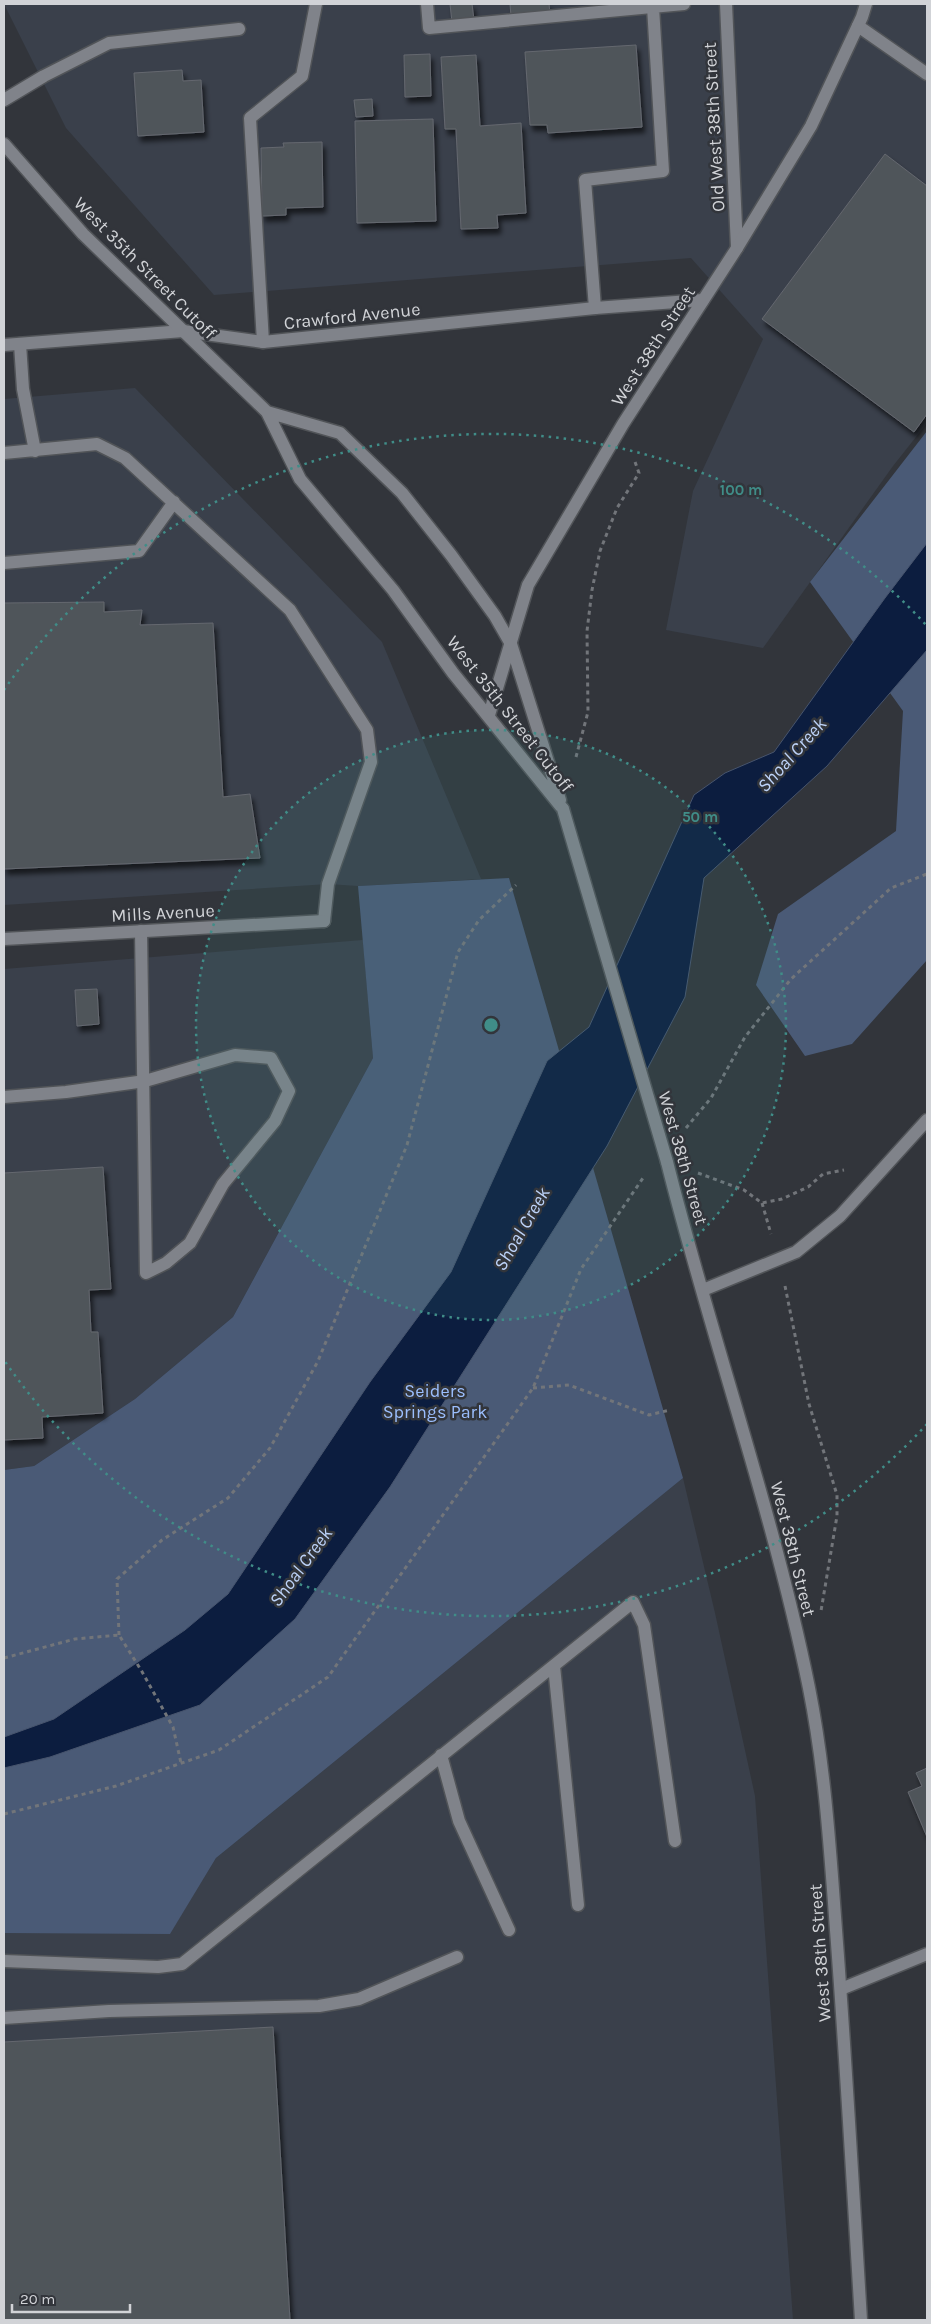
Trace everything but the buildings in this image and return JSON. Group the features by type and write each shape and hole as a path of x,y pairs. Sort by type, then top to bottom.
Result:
{"main road":[{"path":"263,342 250,118 302,76 316,4"},
{"path":"427,4 429,28 684,4"},
{"name":"Old West 38th Street","path":"726,4 737,248"},
{"name":"West 38th Street","path":"488,715 528,585 624,424 737,248 811,126 858,26 866,4"},
{"path":"595,308 585,180 663,171 653,7"},
{"path":"858,26 927,74"},
{"path":"4,100 44,76 109,43 239,29"},
{"name":"West 35th Street Cutoff","path":"4,144 83,234 267,412 300,479 393,590 453,674 562,809"},
{"name":"Crawford Avenue","path":"4,345 183,331 263,342 595,308 703,300"},
{"path":"20,344 23,389 35,451"},
{"name":"West 35th Street Cutoff","path":"267,412 340,433 402,492 451,554 495,616 511,644 562,809"},
{"path":"4,453 97,444 126,458 174,502 139,551 4,563"},
{"name":"Mills Avenue","path":"4,939 324,921 328,884 371,762 367,730 290,610 174,502"},
{"name":"West 38th Street","path":"562,809 667,1162 680,1213 765,1504 809,1688 823,1777 840,1989 861,2320"},
{"path":"4,1097 66,1092 145,1080 235,1055 271,1058 289,1091 275,1121 223,1184 190,1243 166,1263 146,1273 145,1080 141,931"},
{"path":"704,1290 796,1252 840,1216 927,1120"},
{"path":"4,1961 158,1967 182,1964 634,1602 644,1626 675,1841"},
{"path":"554,1666 578,1905"},
{"path":"441,1755 459,1821 509,1930"},
{"path":"840,1989 927,1954"},
{"path":"4,2018 109,2011 319,2006 358,1999 457,1956"}],"path":[{"path":"574,765 588,712 587,631 592,590 600,551 617,508 638,473 624,424"},
{"path":"685,1128 711,1098 745,1037 791,979 892,888 927,874"},
{"path":"182,1763 173,1727 119,1635 117,1579 162,1540 228,1498 270,1448 318,1361 407,1145 458,952 479,920 516,885"},
{"path":"762,1203 782,1200 808,1187 822,1174 891,1160"},
{"path":"667,1162 744,1190 762,1203 769,1228"},
{"path":"4,1814 116,1786 219,1750 328,1677 533,1388 581,1269 634,1188 647,1173"},
{"path":"789,1298 809,1404 837,1495 837,1516 821,1612"},
{"path":"533,1388 569,1385 649,1415 670,1410"},
{"path":"4,1658 75,1639 119,1635"}],"shaded area":[{"path":"4,4 927,4 927,423 893,466 763,648 666,630 693,491 763,339 691,258 214,295 66,128"},
{"path":"135,388 382,642 481,879 358,886 328,884 4,905 4,399"},
{"path":"363,940 373,1058 233,1317 135,1399 34,1466 4,1470 4,969"},
{"path":"683,1478 755,1796 793,2320 4,2320 4,1933 170,1933 216,1858"}],"green space":[{"path":"927,431 927,960 852,1044 805,1056 756,985 778,914 896,831 903,711 810,582"},
{"name":"Seiders Springs Park","path":"509,878 683,1478 216,1858 170,1934 4,1933 4,1470 34,1466 135,1399 233,1317 373,1058 358,886"}],"water":[{"name":"Shoal Creek","path":"927,543 927,650 827,766 704,878 685,997 607,1146 390,1487 295,1619 200,1705 50,1757 4,1768 4,1737 54,1719 185,1630 228,1594 370,1382 451,1272 547,1061 589,1027 694,795 725,773 774,752"}]}
